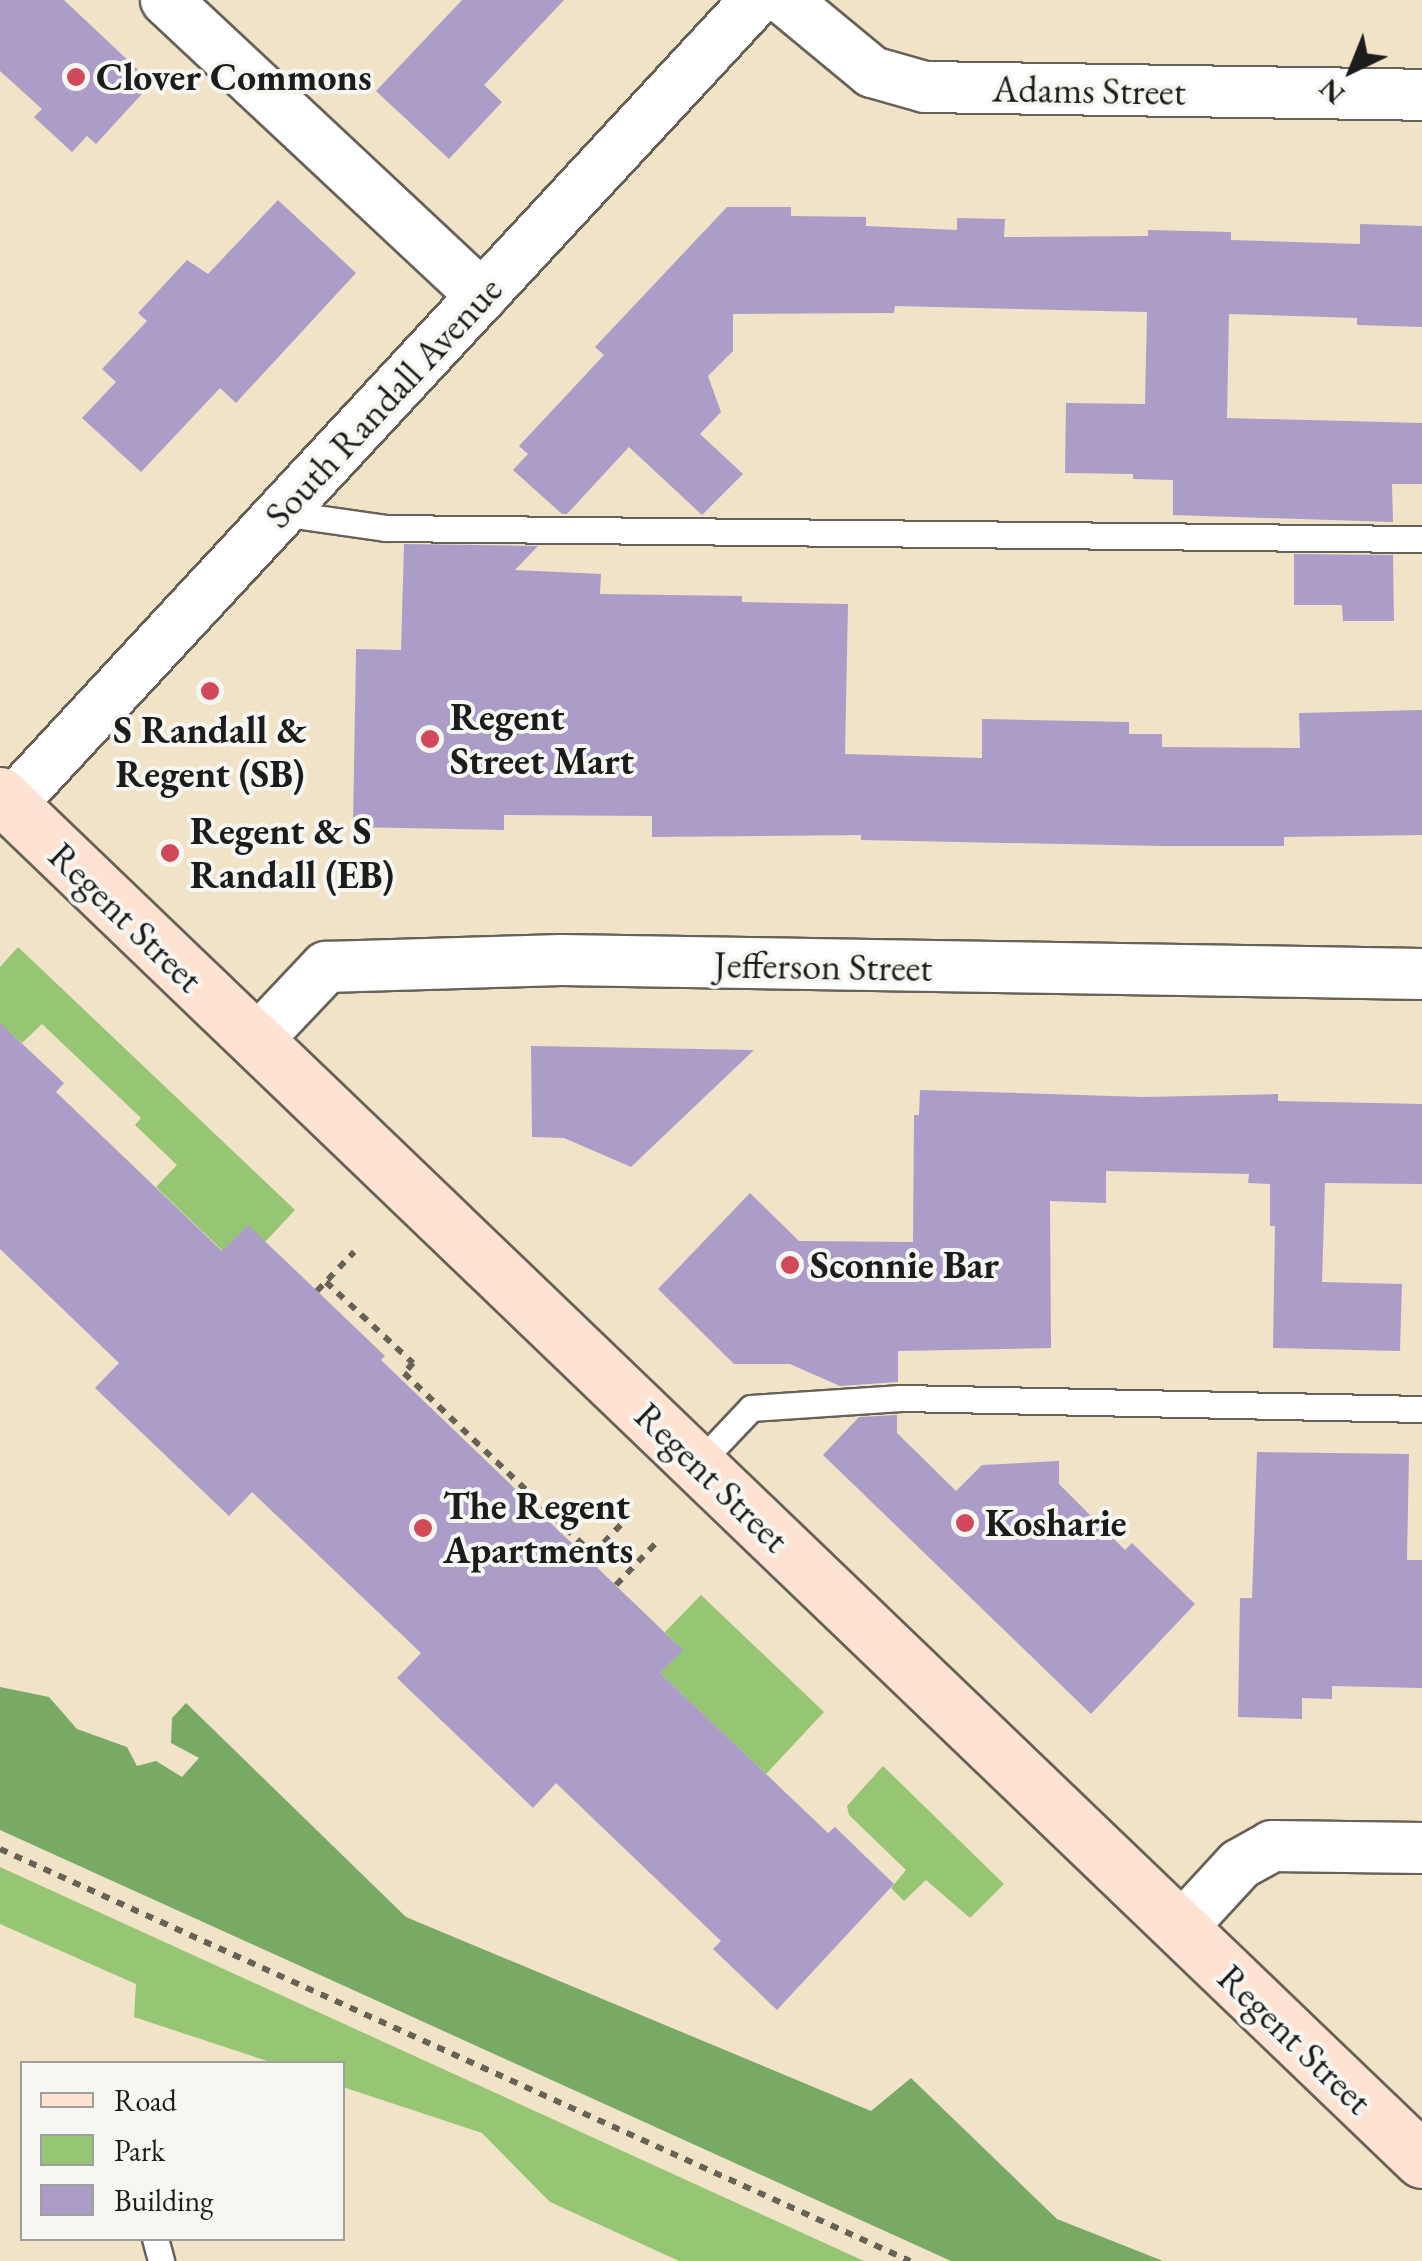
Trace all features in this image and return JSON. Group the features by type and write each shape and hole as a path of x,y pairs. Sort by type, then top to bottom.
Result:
{"main road":[{"name":"Regent Street","path":"3,806 256,1041 1422,2160"}],"street":[{"path":"166,0 482,296"},
{"name":"South Randall Avenue","path":"3,806 756,0"},
{"name":"Adams Street","path":"785,0 837,48 872,72 925,88 1422,95"},
{"name":"Jefferson Street","path":"256,1041 326,967 560,960 1422,974"},
{"path":"1180,1929 1240,1864 1272,1846 1422,1848"}],"lane":[{"path":"280,513 385,528 1422,539"},
{"path":"698,1464 750,1408 901,1398 1422,1408"}],"path":[{"path":"317,1292 354,1252"},
{"path":"326,1282 413,1363 404,1374 531,1500 593,1554 630,1515"},
{"path":"616,1585 657,1542"},
{"path":"0,1848 910,2261"}],"green space":[{"path":"18,947 295,1210 265,1242 223,1251 156,1187 177,1165 135,1125 141,1118 42,1024 22,1043 0,1024 0,967"},
{"path":"701,1595 824,1712 766,1774 660,1673 682,1650 665,1632"},
{"path":"0,1687 49,1697 77,1729 127,1747 137,1766 156,1761 182,1777 199,1758 171,1743 172,1718 186,1703 406,1917 871,2111 911,2078 1057,2219 1163,2261 951,2261 0,1830"},
{"path":"883,1766 1004,1884 970,1918 926,1880 904,1901 891,1888 906,1870 849,1815 847,1806"},
{"path":"0,1867 864,2261 679,2261 550,2202 482,2133 345,2088 345,2061 267,2061 134,2017 136,1984 0,1924"}],"building":[{"name":"Clover Commons","path":"0,0 64,0 152,83 96,144 87,136 72,152 34,117 42,109 0,71"},
{"path":"462,0 564,0 484,85 502,102 449,159 376,91"},
{"path":"278,200 356,273 236,403 220,388 141,472 82,418 116,382 102,369 147,321 138,313 187,260 208,274"},
{"path":"727,207 791,207 791,216 866,217 866,226 957,230 957,218 1005,219 1004,237 1148,236 1148,230 1231,232 1231,240 1360,244 1360,224 1422,226 1422,327 1357,325 1357,318 1229,314 1227,418 1422,423 1422,484 1392,484 1393,522 1173,515 1173,480 1133,479 1133,474 1065,473 1066,403 1145,404 1147,312 895,306 894,313 733,314 733,351 708,376 721,412 700,434 743,474 702,515 629,447 567,514 562,514 513,470 528,454 519,446 604,355 595,347"},
{"path":"404,544 538,546 515,570 601,574 600,594 742,596 742,602 848,604 845,754 982,758 982,719 1129,722 1129,734 1162,734 1162,747 1300,748 1299,713 1422,710 1422,835 1284,837 1284,846 861,840 861,835 652,837 652,816 504,815 504,830 353,827 356,649 401,650"},
{"path":"1294,554 1393,555 1394,621 1343,621 1342,605 1294,605"},
{"name":"The Regent Apartments","path":"0,1023 64,1083 56,1092 222,1251 248,1225 385,1356 381,1360 683,1650 660,1673 828,1833 835,1827 894,1884 777,2010 713,1949 721,1941 556,1783 533,1808 397,1678 421,1653 252,1492 229,1516 95,1388 119,1363 0,1249"},
{"path":"531,1046 754,1050 631,1167 564,1138 532,1137"},
{"path":"920,1090 1144,1097 1278,1094 1278,1101 1422,1104 1422,1184 1325,1183 1322,1282 1402,1284 1400,1351 1273,1348 1275,1226 1270,1226 1270,1184 1248,1183 1249,1174 1106,1171 1106,1203 1050,1201 1051,1348 898,1351 898,1382 840,1386 790,1364 734,1364 658,1289 750,1193 799,1241 913,1242 914,1115 919,1115"},
{"path":"897,1415 897,1433 956,1491 982,1465 1059,1461 1059,1484 1125,1550 1132,1543 1195,1604 1091,1714 823,1455 859,1417"},
{"path":"1257,1452 1409,1454 1407,1560 1422,1560 1422,1688 1332,1686 1332,1699 1302,1698 1302,1719 1238,1717 1240,1598 1252,1598"}],"place":[{"name":"Clover Commons","path":"76,77"},
{"name":"S Randall & Regent (SB)","path":"210,691"},
{"name":"Regent Street Mart","path":"430,739"},
{"name":"Regent & S Randall (EB)","path":"170,853"},
{"name":"Sconnie Bar","path":"790,1265"},
{"name":"Kosharie","path":"965,1523"},
{"name":"The Regent Apartments","path":"423,1528"}]}
